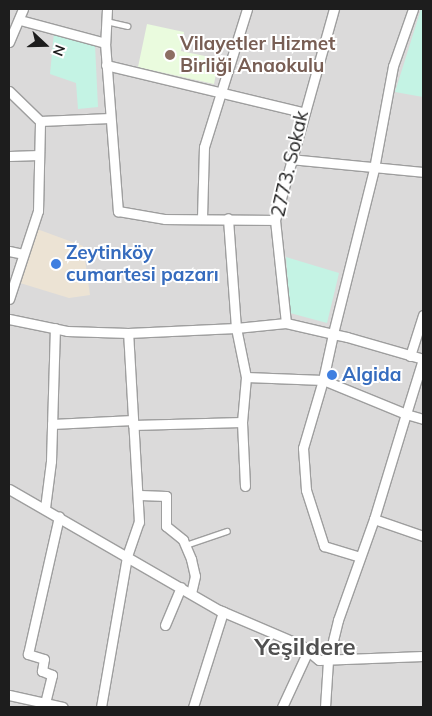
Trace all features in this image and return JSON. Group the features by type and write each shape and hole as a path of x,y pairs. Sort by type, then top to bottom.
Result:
{"street":[{"path":"9,42 20,20 23,9"},
{"path":"107,9 106,65 118,211 144,217 275,220"},
{"path":"202,218 204,147 220,90 247,9"},
{"name":"2773. Sokak","path":"286,323 275,220 302,112 334,9"},
{"path":"359,557 324,546 306,490 303,448 323,380 374,169 393,66 413,9"},
{"path":"20,20 105,43"},
{"path":"106,65 220,90 302,112"},
{"path":"9,91 40,121 110,118"},
{"path":"9,299 38,211 40,121"},
{"path":"9,156 39,155"},
{"path":"289,160 423,172"},
{"path":"228,218 236,328 246,376 242,422 245,486"},
{"path":"9,251 23,254"},
{"path":"410,356 423,315"},
{"path":"9,319 55,328 128,334 236,328 286,323 423,359 374,519 359,557 328,661 325,707"},
{"path":"45,508 52,424 55,328"},
{"path":"101,707 127,556 139,522 140,495 133,423 128,334"},
{"path":"246,376 323,380 406,414 423,419"},
{"path":"52,424 242,422"},
{"path":"9,489 224,612 301,645 307,653 328,661 423,656"},
{"path":"140,495 166,496 166,526 185,545 195,576 191,593"},
{"path":"48,705 52,675 42,671 44,659 28,654 59,516"},
{"path":"374,519 423,536"},
{"path":"165,625 181,587"},
{"path":"193,707 224,612"},
{"path":"282,707 307,653"},
{"path":"9,694 48,705 63,707"}],"lane":[{"path":"106,21 127,26"},
{"path":"185,545 227,531"}],"shaded area":[{"path":"9,9 423,9 423,707 9,707"},
{"path":"421,9 423,9 423,97 395,92"},
{"name":"Vilayetler Hizmet Birliği Anaokulu","path":"147,24 184,32 181,51 219,59 214,84 138,67"},
{"path":"54,32 95,45 98,107 78,109 76,83 50,74"},
{"name":"Zeytinköy cumartesi pazarı","path":"37,229 83,246 90,295 69,298 20,283"},
{"path":"286,257 339,273 327,323 290,313"}],"place":[{"name":"Vilayetler Hizmet Birliği Anaokulu","path":"170,55"},
{"name":"Zeytinköy cumartesi pazarı","path":"56,264"},
{"name":"Algida","path":"332,375"}],"district":[{"name":"Yeşildere","path":"305,647"}]}
